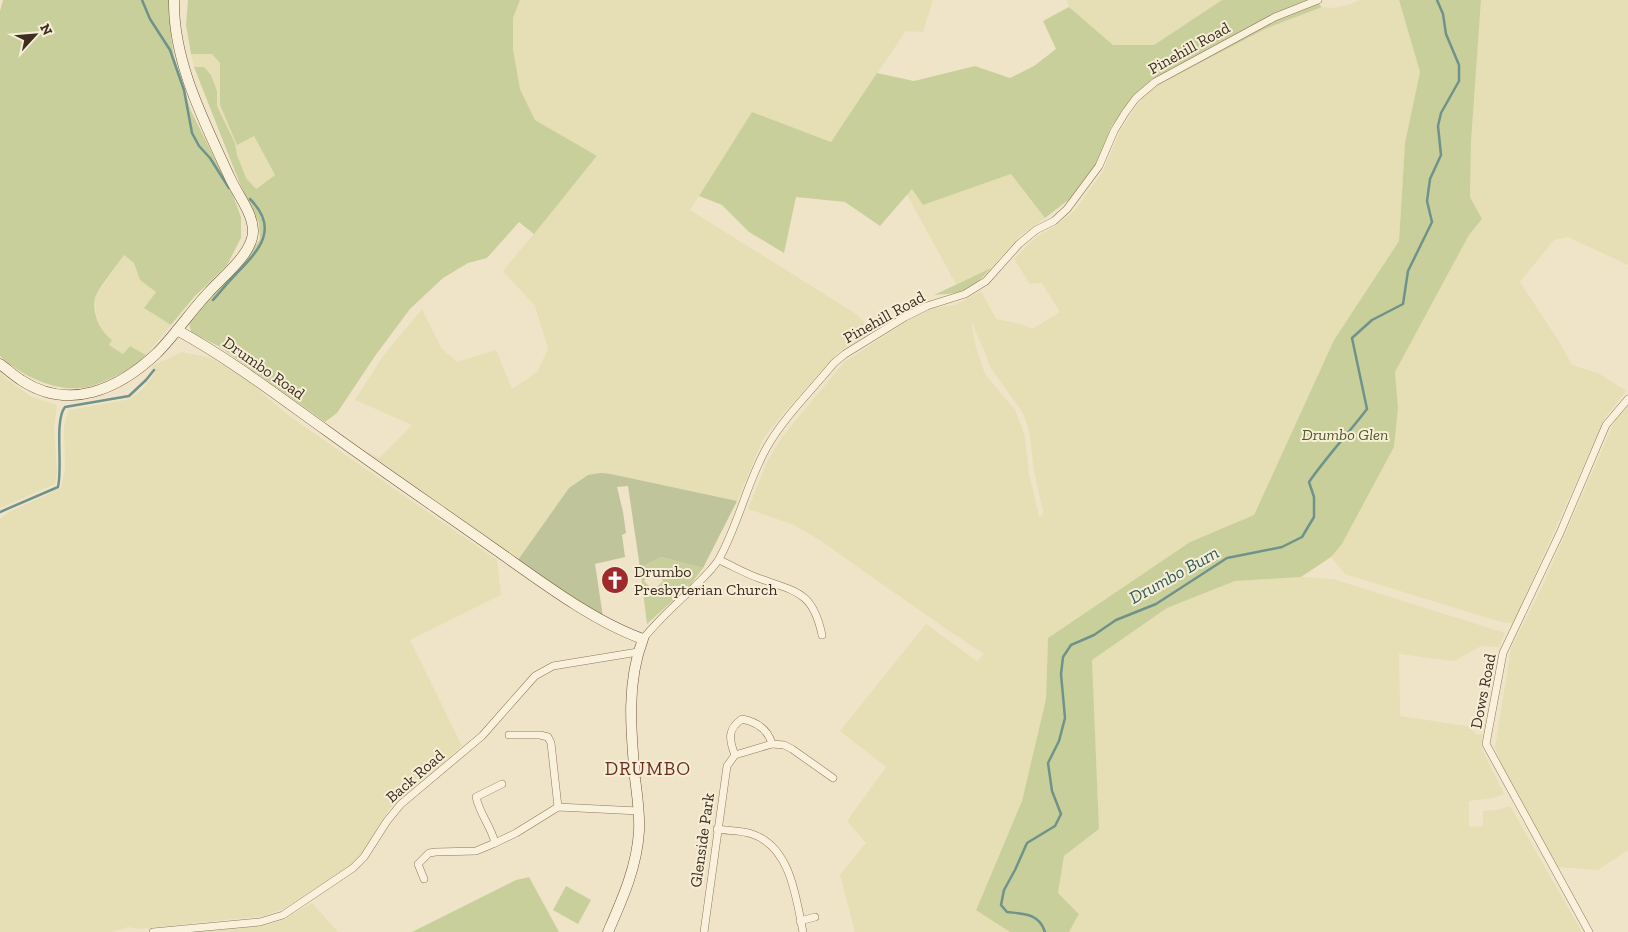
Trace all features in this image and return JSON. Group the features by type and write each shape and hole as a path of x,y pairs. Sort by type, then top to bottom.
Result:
{"street":[{"path":"0,364 21,381 40,390 58,395 77,395 95,392 115,385 134,373 158,352 208,293 240,259 251,243 252,221 231,179 194,94 176,39 174,0"},
{"name":"Pinehill Road","path":"643,639 663,616 705,576 718,560 766,448 834,363 845,354 905,317 927,306 965,294 986,281 1019,244 1036,230 1054,221 1068,209 1099,166 1114,131 1125,113 1136,98 1155,82 1275,17 1318,0"},
{"name":"Drumbo Road","path":"177,330 256,378 321,427 546,585 589,612 643,639"},
{"name":"Dows Road","path":"1589,932 1486,744 1503,653 1560,533 1606,425 1628,399"},
{"path":"718,560 797,592 806,598 813,609 822,635"},
{"path":"608,932 623,898 636,854 639,831 639,811 631,728 632,697 638,652 643,639"},
{"name":"Back Road","path":"153,932 260,922 283,915 353,868 364,857 387,821 401,804 482,736 536,676 553,666 638,652"},
{"path":"772,744 764,728 752,721 742,719 735,724 731,731 730,742 735,755 772,744 784,745 833,778"},
{"path":"509,735 540,735 548,737 551,743 558,807"},
{"name":"Glenside Park","path":"704,932 727,766 735,755"},
{"path":"495,843 479,810 476,798 502,784"},
{"path":"424,879 418,864 428,854 476,851 516,833 558,807 639,811"},
{"path":"717,829 750,833 777,851 794,888 803,932"},
{"path":"800,921 815,917"}],"shaded area":[{"path":"520,0 933,0 923,32 906,31 831,142 752,112 690,210 856,314 874,332 838,353 785,411 763,439 737,501 611,474 588,475 569,488 518,560 364,450 379,458 412,425 355,400 383,356 422,309 442,349 457,362 496,350 512,389 537,372 548,349 535,306 503,271 597,157 535,120 520,89 513,49 513,18"},
{"path":"1067,0 1222,0 1154,45 1113,45 1069,7"},
{"path":"1360,0 1399,0 1420,72 1405,143 1399,241 1334,340 1254,515 1190,542 1048,638 1046,699 1022,801 976,909 1010,932 855,932 840,875 866,843 847,821 886,767 840,731 926,624 977,661 984,654 821,541 794,525 748,509 767,462 782,437 844,362 909,320 932,308 955,305 981,291 996,319 1020,324 1032,329 1060,312 1042,283 1030,284 1014,259 1036,237 1054,227 1075,210 1103,171 1119,133 1140,100 1158,85 1265,29 1322,7 1332,8 1348,5","holes":["971,320 992,370 1023,413 1029,430 1034,471 1043,515 1039,516 1029,474 1025,436 1021,425 1015,410 985,374 975,344"]},
{"path":"1481,0 1628,0 1628,265 1568,237 1554,240 1520,282 1560,343 1572,365 1598,373 1626,391 1605,418 1513,623 1501,622 1345,574 1331,557 1344,541 1394,447 1398,408 1395,372 1469,235 1482,219 1470,197 1471,142"},
{"path":"191,54 212,54 220,63 220,105 237,144 254,136 275,175 255,189 246,178 237,155 235,143 217,106 217,91 204,67 194,67"},
{"path":"1011,174 1045,218 1020,236 991,268 956,284 907,195 912,188 923,205"},
{"path":"124,255 134,263 140,280 156,292 144,308 171,325 146,355 130,346 123,354 109,345 96,316 95,297"},
{"path":"182,352 211,358 234,371 288,415 497,560 501,595 410,640 462,746 389,809 361,855 352,864 285,908 264,916 137,929 128,927 111,932 0,932 0,519 9,512 61,488 65,470 64,425 69,410 130,399 143,388 154,374 152,366"},
{"path":"0,372 30,396 57,405 54,427 57,472 55,484 0,508"},
{"path":"1628,407 1628,850 1598,870 1558,867 1505,775 1495,748 1511,648 1543,585 1615,420"},
{"path":"1301,577 1333,579 1505,633 1499,647 1481,646 1454,661 1399,654 1400,716 1467,726 1478,735 1483,734 1481,747 1504,794 1493,798 1469,801 1469,827 1483,826 1483,811 1497,810 1510,806 1582,932 1069,932 1079,914 1058,893 1064,856 1099,829 1092,660 1167,608 1235,581"},
{"path":"312,903 338,932 199,932 267,925 283,920"}],"green space":[{"path":"3,0 170,0 171,37 174,56 191,111 232,193 241,217 241,238 227,265 194,297 171,325 144,308 156,292 140,280 134,263 124,255 103,283 95,298 96,316 104,332 112,340 109,345 123,354 130,346 146,355 135,365 123,372 94,385 70,388 48,384 27,375 0,356 0,11"},
{"path":"188,0 520,0 513,18 513,49 520,89 535,120 597,156 534,234 519,222 487,258 468,263 443,278 410,309 375,356 337,413 325,422 220,347 191,332 189,322 216,289 249,255 260,239 259,223 240,184 194,67 204,67 211,75 217,91 217,106 235,143 237,155 246,178 256,189 275,175 254,136 237,145 220,105 220,63 212,54 191,54 186,25"},
{"path":"1222,0 1314,0 1322,7 1265,29 1158,85 1140,100 1133,97 1111,127 1097,164 1071,198 1045,218 1011,174 923,205 912,189 880,226 845,202 796,197 784,253 749,232 722,205 699,196 752,112 831,142 877,73 914,81 975,66 1010,78 1034,66 1056,49 1043,21 1069,7 1113,45 1154,45"},
{"name":"Drumbo Glen","path":"1399,0 1481,0 1471,142 1470,197 1482,219 1469,235 1395,372 1398,408 1394,447 1342,544 1331,557 1301,577 1235,581 1167,608 1092,660 1099,829 1064,856 1058,893 1079,914 1069,932 1010,932 976,910 1022,801 1046,699 1048,638 1190,542 1254,515 1334,340 1399,241 1405,143 1420,72"},
{"path":"991,268 978,282 960,292 934,295"},
{"path":"601,473 737,501 703,568 661,557 640,568 628,486 617,487 626,533 622,535 625,557 595,564 603,617 563,595 518,560 569,488 588,475"},
{"path":"661,557 703,568 692,583 647,624 640,568","holes":["654,571 663,581 649,595 644,590 649,586 644,581"]},
{"path":"529,877 559,932 412,932 516,880"},
{"path":"566,886 591,900 578,924 553,910"}],"waterway":[{"path":"142,0 150,19 170,50 184,90 192,133 229,188"},
{"name":"Drumbo Burn","path":"1045,932 1039,921 1035,918 1025,914 1007,912 1001,905 1004,890 1027,843 1055,826 1061,814 1052,791 1048,763 1059,741 1065,718 1061,674 1063,657 1071,645 1094,635 1116,620 1156,604 1227,558 1282,547 1302,537 1314,517 1314,497 1309,482 1367,409 1352,338 1372,320 1403,304 1408,271 1432,222 1427,201 1430,179 1441,155 1438,126 1441,113 1459,81 1459,65 1446,34 1443,14 1437,0"},
{"path":"213,300 252,256 263,239 265,230 264,220 250,199"},
{"path":"0,512 58,487 60,467 59,433 65,407 129,396 154,370"}],"place":[{"name":"Drumbo Presbyterian Church","path":"615,580"}],"district":[{"name":"DRUMBO","path":"648,768"}]}
